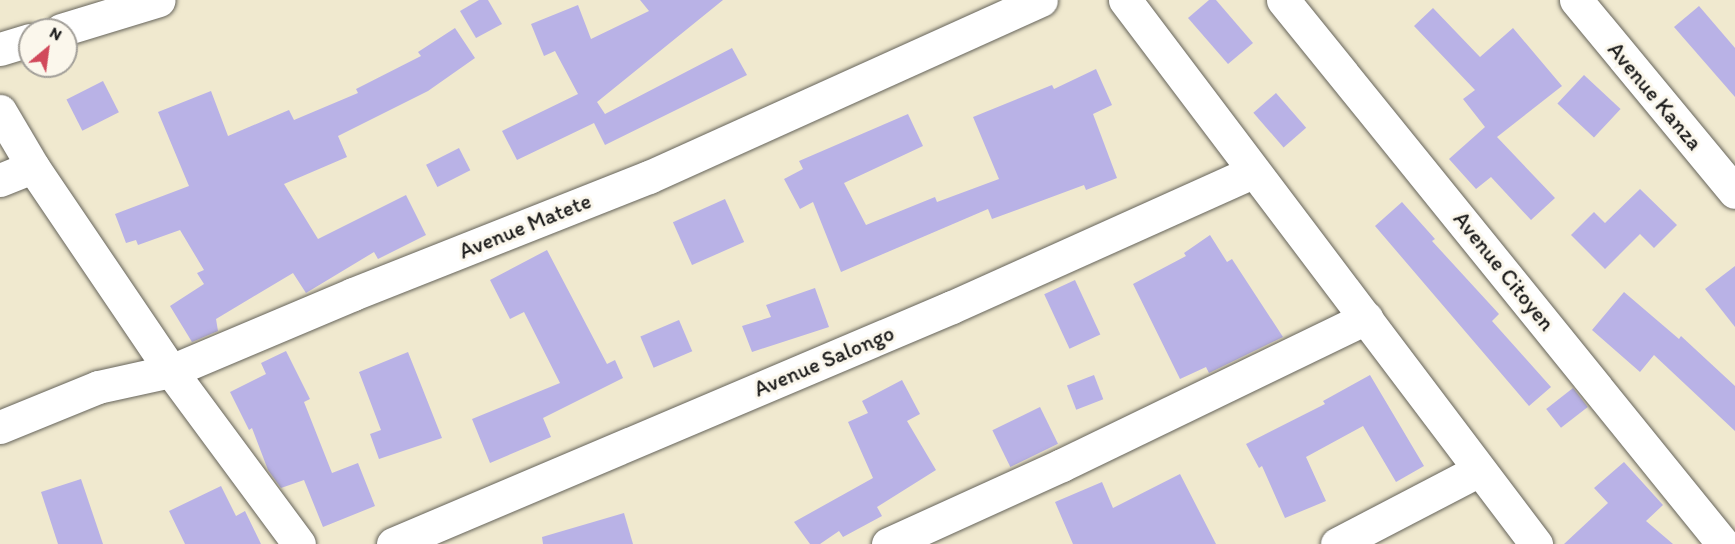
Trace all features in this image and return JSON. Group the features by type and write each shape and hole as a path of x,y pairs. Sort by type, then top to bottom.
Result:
{"street":[{"path":"78,25 159,0"},
{"name":"Avenue Matete","path":"0,427 98,387 171,371 353,294 649,177 1041,0"},
{"path":"1125,0 1252,172 1366,318 1536,544"},
{"name":"Avenue Citoyen","path":"1283,0 1723,544"},
{"name":"Avenue Kanza","path":"1576,0 1735,192"},
{"path":"0,49 18,44"},
{"path":"0,111 33,167 171,371 299,544"},
{"path":"0,180 33,167"},
{"name":"Avenue Salongo","path":"393,544 952,307 1252,172"},
{"path":"888,544 1062,465 1366,318"},
{"path":"1337,544 1479,470"}],"building":[{"path":"479,0 488,0 502,24 476,38 460,11"},
{"path":"640,0 723,0 597,102 605,114 732,48 747,75 605,145 594,123 517,160 502,131 578,94 555,51 544,56 531,24 578,5 591,39 649,11"},
{"path":"1209,0 1216,0 1253,43 1228,64 1188,18"},
{"path":"1699,6 1735,48 1735,97 1674,27"},
{"path":"1433,8 1480,57 1513,28 1562,86 1497,137 1555,198 1531,220 1491,177 1476,189 1449,159 1485,127 1463,99 1475,90 1414,26"},
{"path":"455,28 475,58 428,91 338,136 347,157 284,184 318,239 406,195 426,235 378,259 374,252 306,293 293,273 216,319 218,331 192,342 170,306 204,284 197,273 204,270 180,230 138,245 136,240 126,243 115,214 189,186 158,112 211,91 228,136 289,110 294,120 358,93 356,89 421,56 418,52"},
{"path":"1096,69 1112,105 1093,114 1117,178 1086,190 1084,185 992,219 988,209 841,272 813,202 800,209 784,179 803,169 799,161 908,114 923,146 844,183 866,225 935,197 937,202 999,179 973,117 1052,85 1054,89"},
{"path":"1584,75 1621,109 1594,138 1557,104"},
{"path":"103,81 119,112 82,131 66,100"},
{"path":"1276,93 1306,128 1284,147 1253,113"},
{"path":"459,148 470,170 437,187 426,165"},
{"path":"1640,189 1677,225 1654,248 1640,234 1605,269 1571,235 1594,212 1605,223"},
{"path":"725,199 744,242 692,265 673,222"},
{"path":"1402,202 1435,239 1432,241 1499,314 1492,321 1551,387 1529,406 1375,226"},
{"path":"1210,235 1227,262 1232,259 1283,337 1209,373 1206,367 1180,379 1133,284 1186,256 1184,253"},
{"path":"547,250 607,364 615,360 623,378 543,418 551,437 490,463 472,419 560,383 524,312 510,319 490,280"},
{"path":"1735,266 1735,327 1705,289"},
{"path":"1075,280 1100,334 1070,349 1044,294"},
{"path":"815,288 829,327 752,352 742,326 771,317 766,305"},
{"path":"1624,292 1679,339 1681,336 1735,386 1735,431 1654,355 1640,372 1592,330"},
{"path":"679,320 692,351 654,368 640,336"},
{"path":"286,351 310,399 304,402 332,473 358,463 375,506 323,527 304,480 281,488 268,470 252,428 249,430 230,392 266,374 261,363"},
{"path":"408,352 442,438 379,459 370,434 381,430 359,372"},
{"path":"1094,375 1103,399 1076,410 1067,385"},
{"path":"1370,375 1424,466 1396,482 1363,426 1306,457 1326,501 1285,518 1262,466 1259,468 1246,444 1325,404 1323,401"},
{"path":"902,380 920,414 907,421 936,470 877,507 882,516 843,537 839,531 820,544 810,544 794,522 873,478 848,422 868,413 862,401"},
{"path":"1573,388 1588,407 1561,428 1546,409"},
{"path":"1040,407 1058,444 1010,467 992,430"},
{"path":"1624,462 1663,505 1646,521 1673,544 1564,544 1608,503 1594,488"},
{"path":"1180,474 1216,544 1073,544 1055,502 1102,482 1113,508"},
{"path":"81,479 103,544 58,544 41,492"},
{"path":"221,486 236,516 245,511 261,544 185,544 169,511"},
{"path":"624,513 633,544 543,544 542,537"}]}
